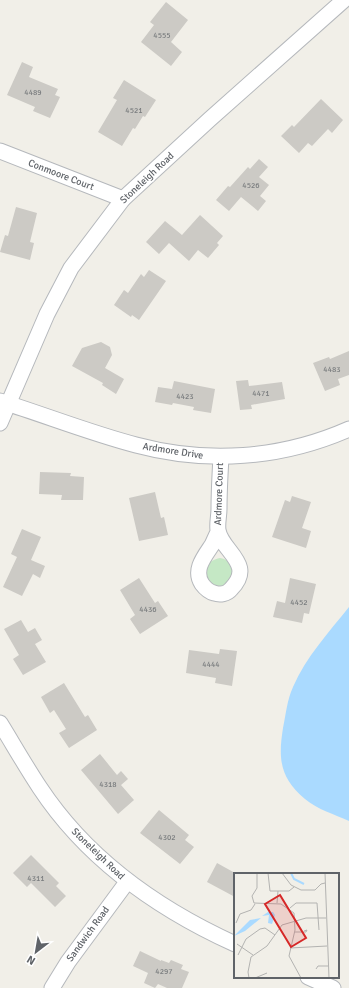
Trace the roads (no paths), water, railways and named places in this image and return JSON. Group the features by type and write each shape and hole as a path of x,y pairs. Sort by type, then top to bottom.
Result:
{"street":[{"name":"Stoneleigh Road","path":"0,423 4,402 71,268 123,199 210,119 344,0"},
{"name":"Conmoore Court","path":"0,151 123,199"},
{"name":"Ardmore Drive","path":"4,402 135,445 182,454 221,457 265,454 290,449 349,429"},
{"name":"Ardmore Court","path":"218,532 221,457"},
{"name":"Stoneleigh Road","path":"0,723 40,789 77,836 100,859 127,882 192,922 234,943"},
{"name":"Sandwich Road","path":"52,988 68,962 127,882"},
{"path":"310,978 334,988"}],"water":[{"path":"349,607 349,821 315,806 305,799 290,783 281,759 281,739 289,697 298,676 311,655"}]}
